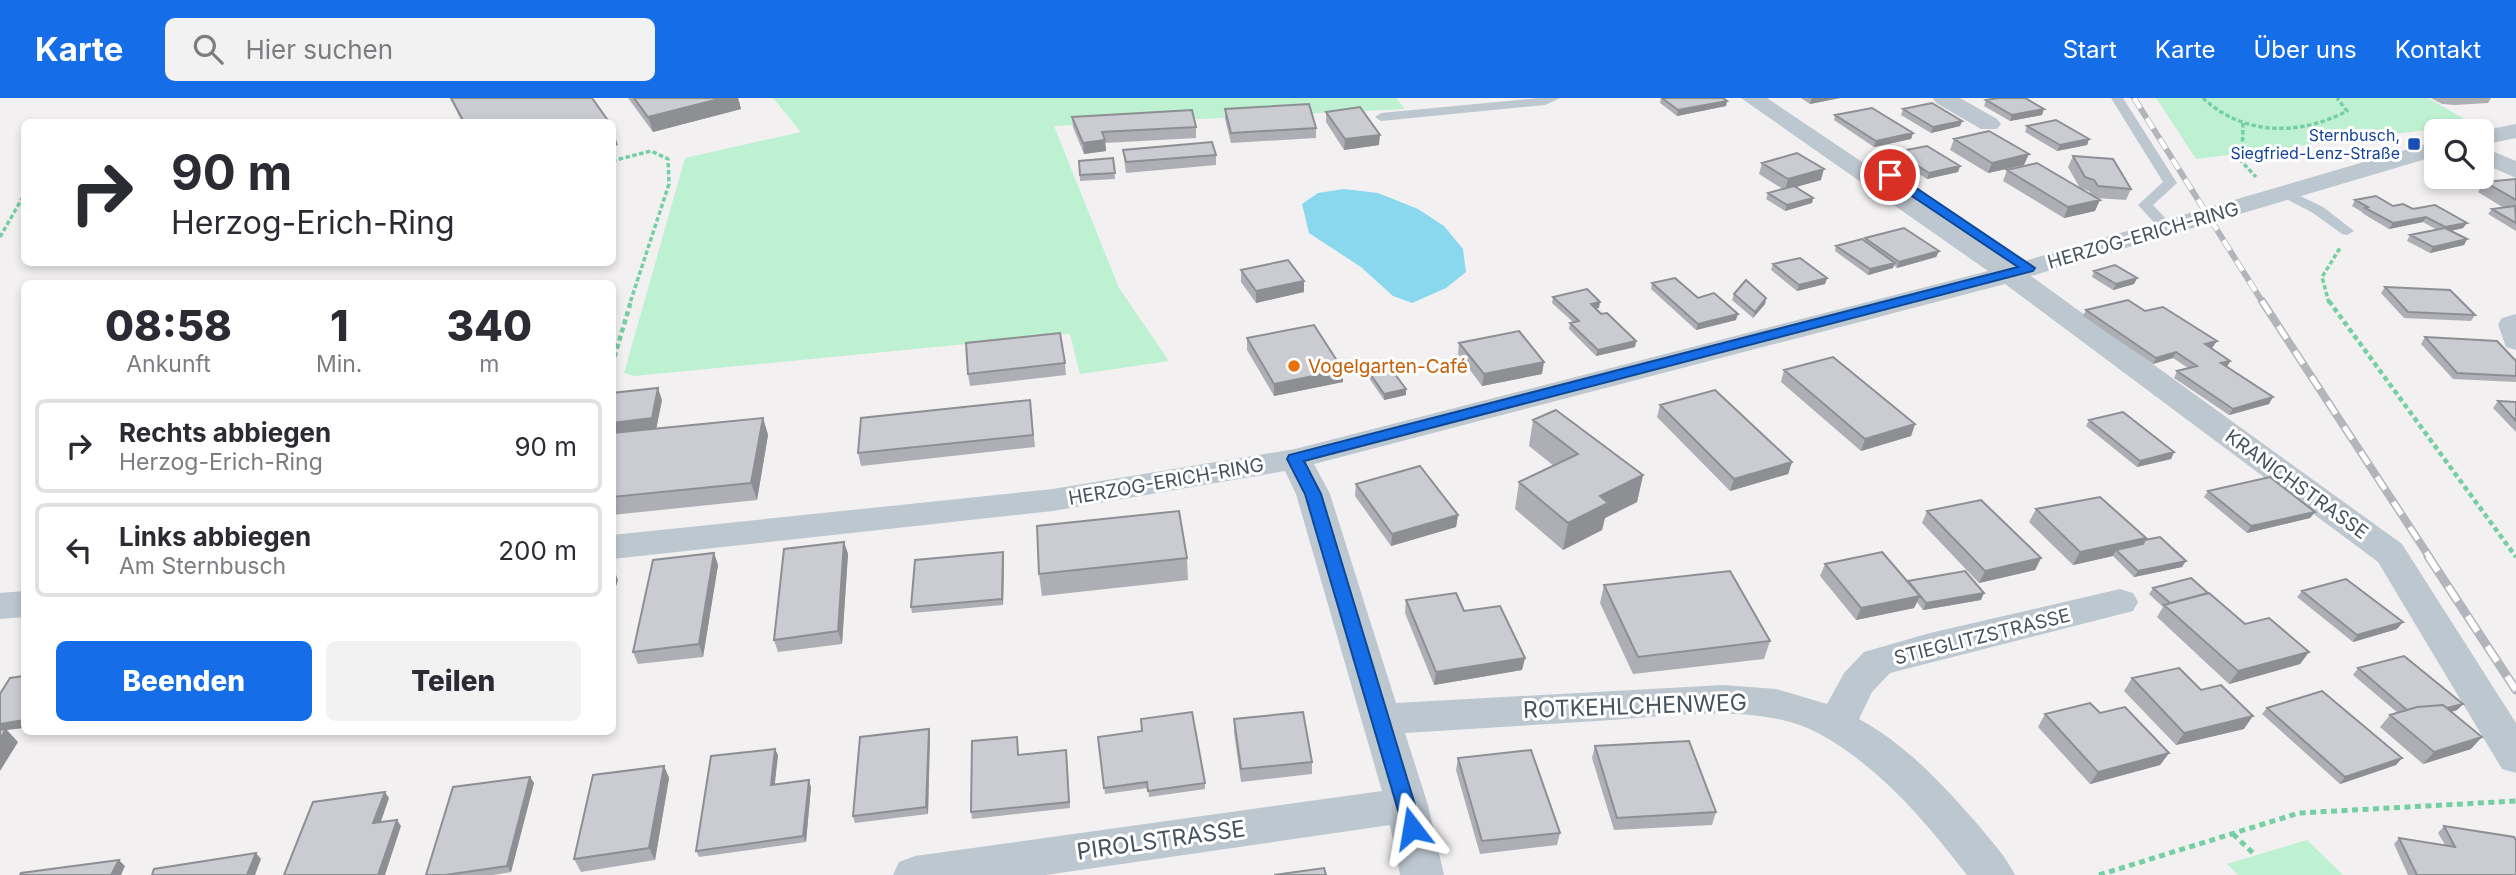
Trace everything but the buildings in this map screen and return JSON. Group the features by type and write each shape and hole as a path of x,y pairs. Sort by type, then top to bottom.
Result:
{"street":[{"path":"1752,98 2020,271"},
{"path":"1774,98 2020,271"},
{"path":"1944,98 1989,124"},
{"path":"2494,136 2516,131"},
{"name":"HERZOG-ERICH-RING","path":"616,547 1053,500 1295,459 2020,271 2424,151"},
{"path":"2494,160 2516,171"},
{"name":"KRANICHSTRASSE","path":"2020,271 2390,552 2516,757"},
{"path":"2516,323 2512,324 2516,341"},
{"path":"1295,459 1313,494 1407,805 1422,875"},
{"name":"STIEGLITZSTRASSE","path":"1836,725 1858,683 1877,662 2120,602"},
{"path":"0,606 21,604"},
{"name":"ROTKEHLCHENWEG","path":"1379,719 1723,700 1801,709 1864,740 1895,762 1930,798 1993,875"},
{"name":"PIROLSTRASSE","path":"915,875 1407,805"}],"lane":[{"path":"1381,117 1545,102 1554,98"},
{"path":"2117,98 2170,183 2145,205 2166,228"},
{"path":"2284,192 2318,209 2347,231"}],"path":[{"path":"2203,98 2212,110 2243,123 2278,129 2311,127 2335,120 2347,111 2337,98"},
{"path":"2243,123 2242,162 2257,178 2284,192"},
{"path":"616,160 651,151 668,159 669,184 650,236 616,351"},
{"path":"0,237 21,200"},
{"path":"2347,231 2322,277 2330,305 2463,481 2516,557"},
{"path":"2099,875 2299,813 2516,801"},
{"path":"2233,834 2255,855"}],"green space":[{"path":"773,98 1396,98 1405,109 1054,126 1119,288 1169,361 1080,374 1070,334 634,376 624,373 685,158 801,132"},
{"path":"2156,98 2428,98 2464,119 2424,119 2424,130 2196,159"},
{"path":"2307,840 2343,875 2238,875 2227,864"}],"water":[{"path":"1344,189 1378,193 1418,209 1444,226 1463,249 1466,272 1446,288 1412,303 1393,296 1361,267 1309,233 1302,204 1318,193"}],"railway":[{"path":"2134,98 2263,303"},
{"path":"2262,301 2430,558"},
{"path":"2428,556 2516,690"}],"place":[{"name":"Sternbusch, Siegfried-Lenz-Straße","path":"2414,144"},
{"name":"Vogelgarten-Café","path":"1294,366"}],"route":[{"path":"1412,828 1313,494 1295,459 2029,268 1890,175"}]}
